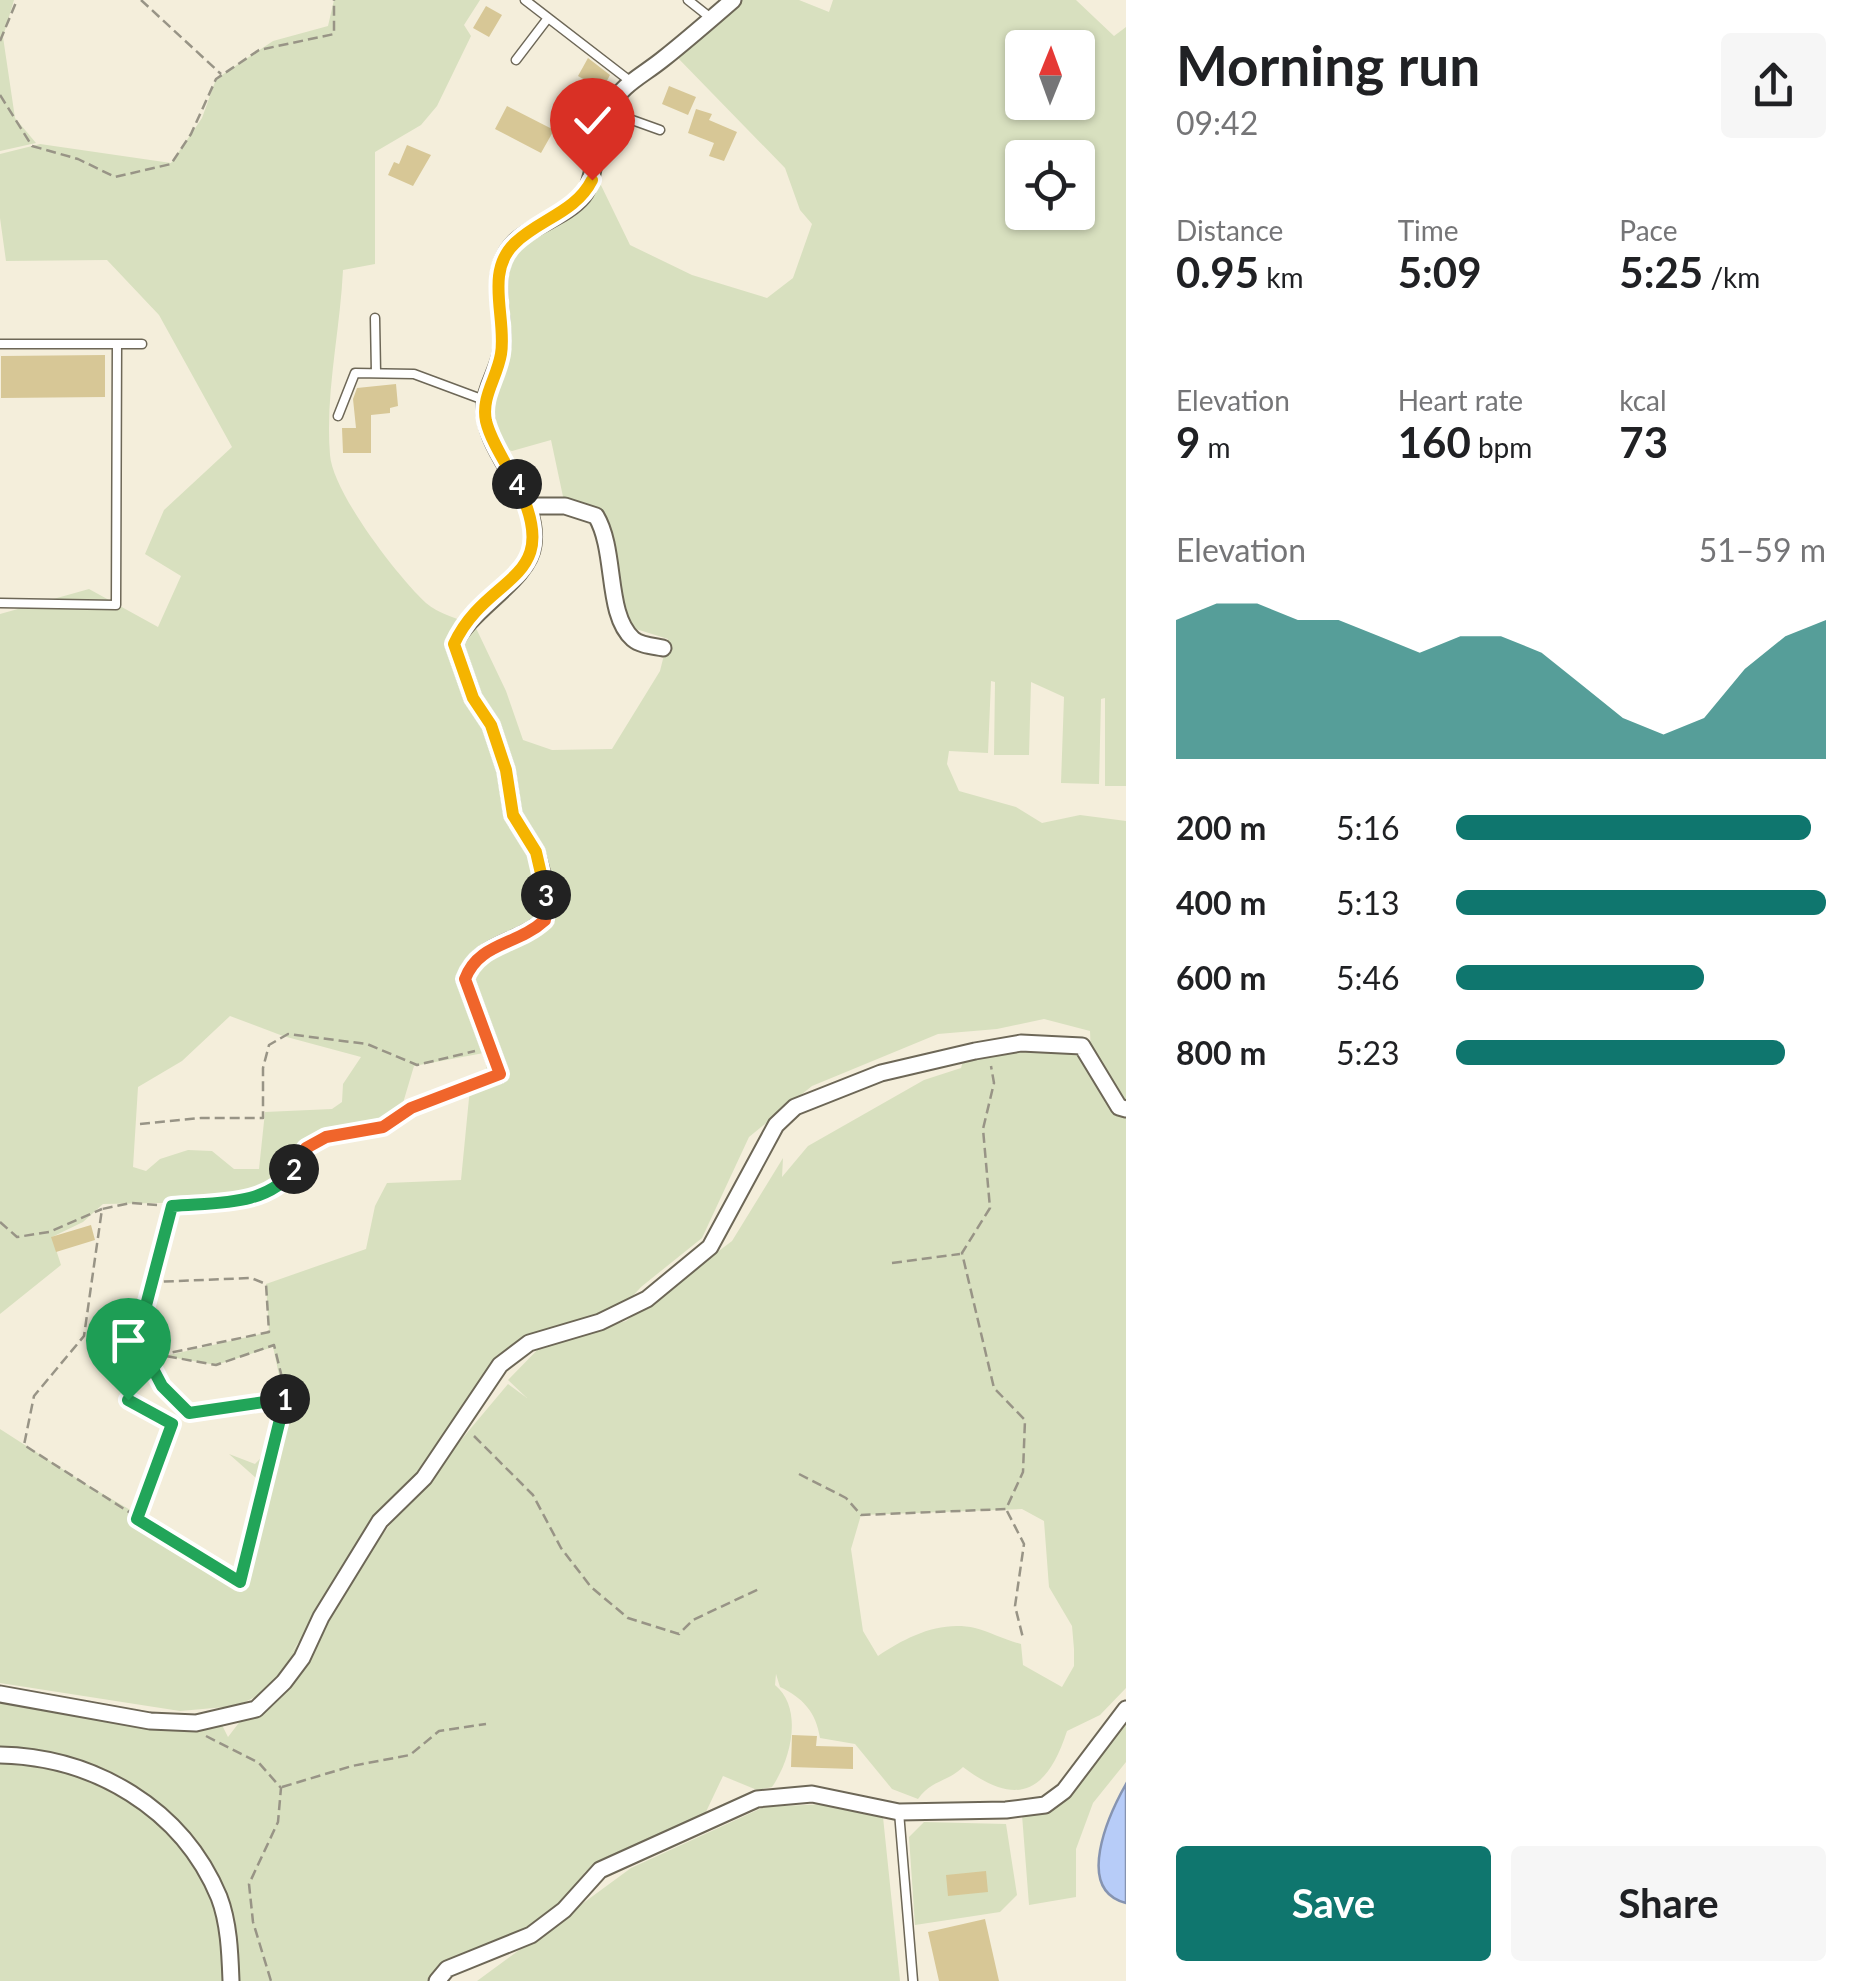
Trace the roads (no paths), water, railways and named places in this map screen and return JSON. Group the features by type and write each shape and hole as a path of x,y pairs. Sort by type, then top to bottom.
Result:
{"street":[{"path":"500,1074 465,979 470,966 490,948 527,936 545,920 546,888 536,852 513,815 506,770 491,725 473,698 454,644 462,626 528,563 534,546 533,516 487,424 484,400 494,381 503,322 496,286 512,245 583,197 592,180 594,147 607,111 630,81 733,0"},
{"path":"528,506 565,506 596,516 606,534 620,624 635,642 663,648"},
{"path":"0,1694 150,1721 183,1723 216,1720 256,1709 284,1682 380,1521 424,1478 492,1375 530,1343 600,1322 647,1299 710,1247 776,1125 795,1107 881,1073 989,1048 1037,1043 1082,1046 1119,1106 1126,1110"},
{"path":"436,1981 447,1969 530,1935 564,1910 600,1870 757,1799 812,1794 899,1812 1006,1810 1046,1804 1064,1791 1126,1709"},
{"path":"0,1755 53,1759 107,1778 161,1814 191,1850 220,1899 230,1950 231,1981"}],"lane":[{"path":"525,0 630,81"},
{"path":"688,0 712,19"},
{"path":"516,60 548,18"},
{"path":"607,111 660,130"},
{"path":"375,318 376,373"},
{"path":"0,344 142,344"},
{"path":"0,603 116,604 118,344"},
{"path":"338,416 355,373 414,374 484,400"},
{"path":"899,1812 913,1981"}],"water":[{"path":"1126,1784 1126,1903 1110,1895 1099,1868 1105,1831"}]}
